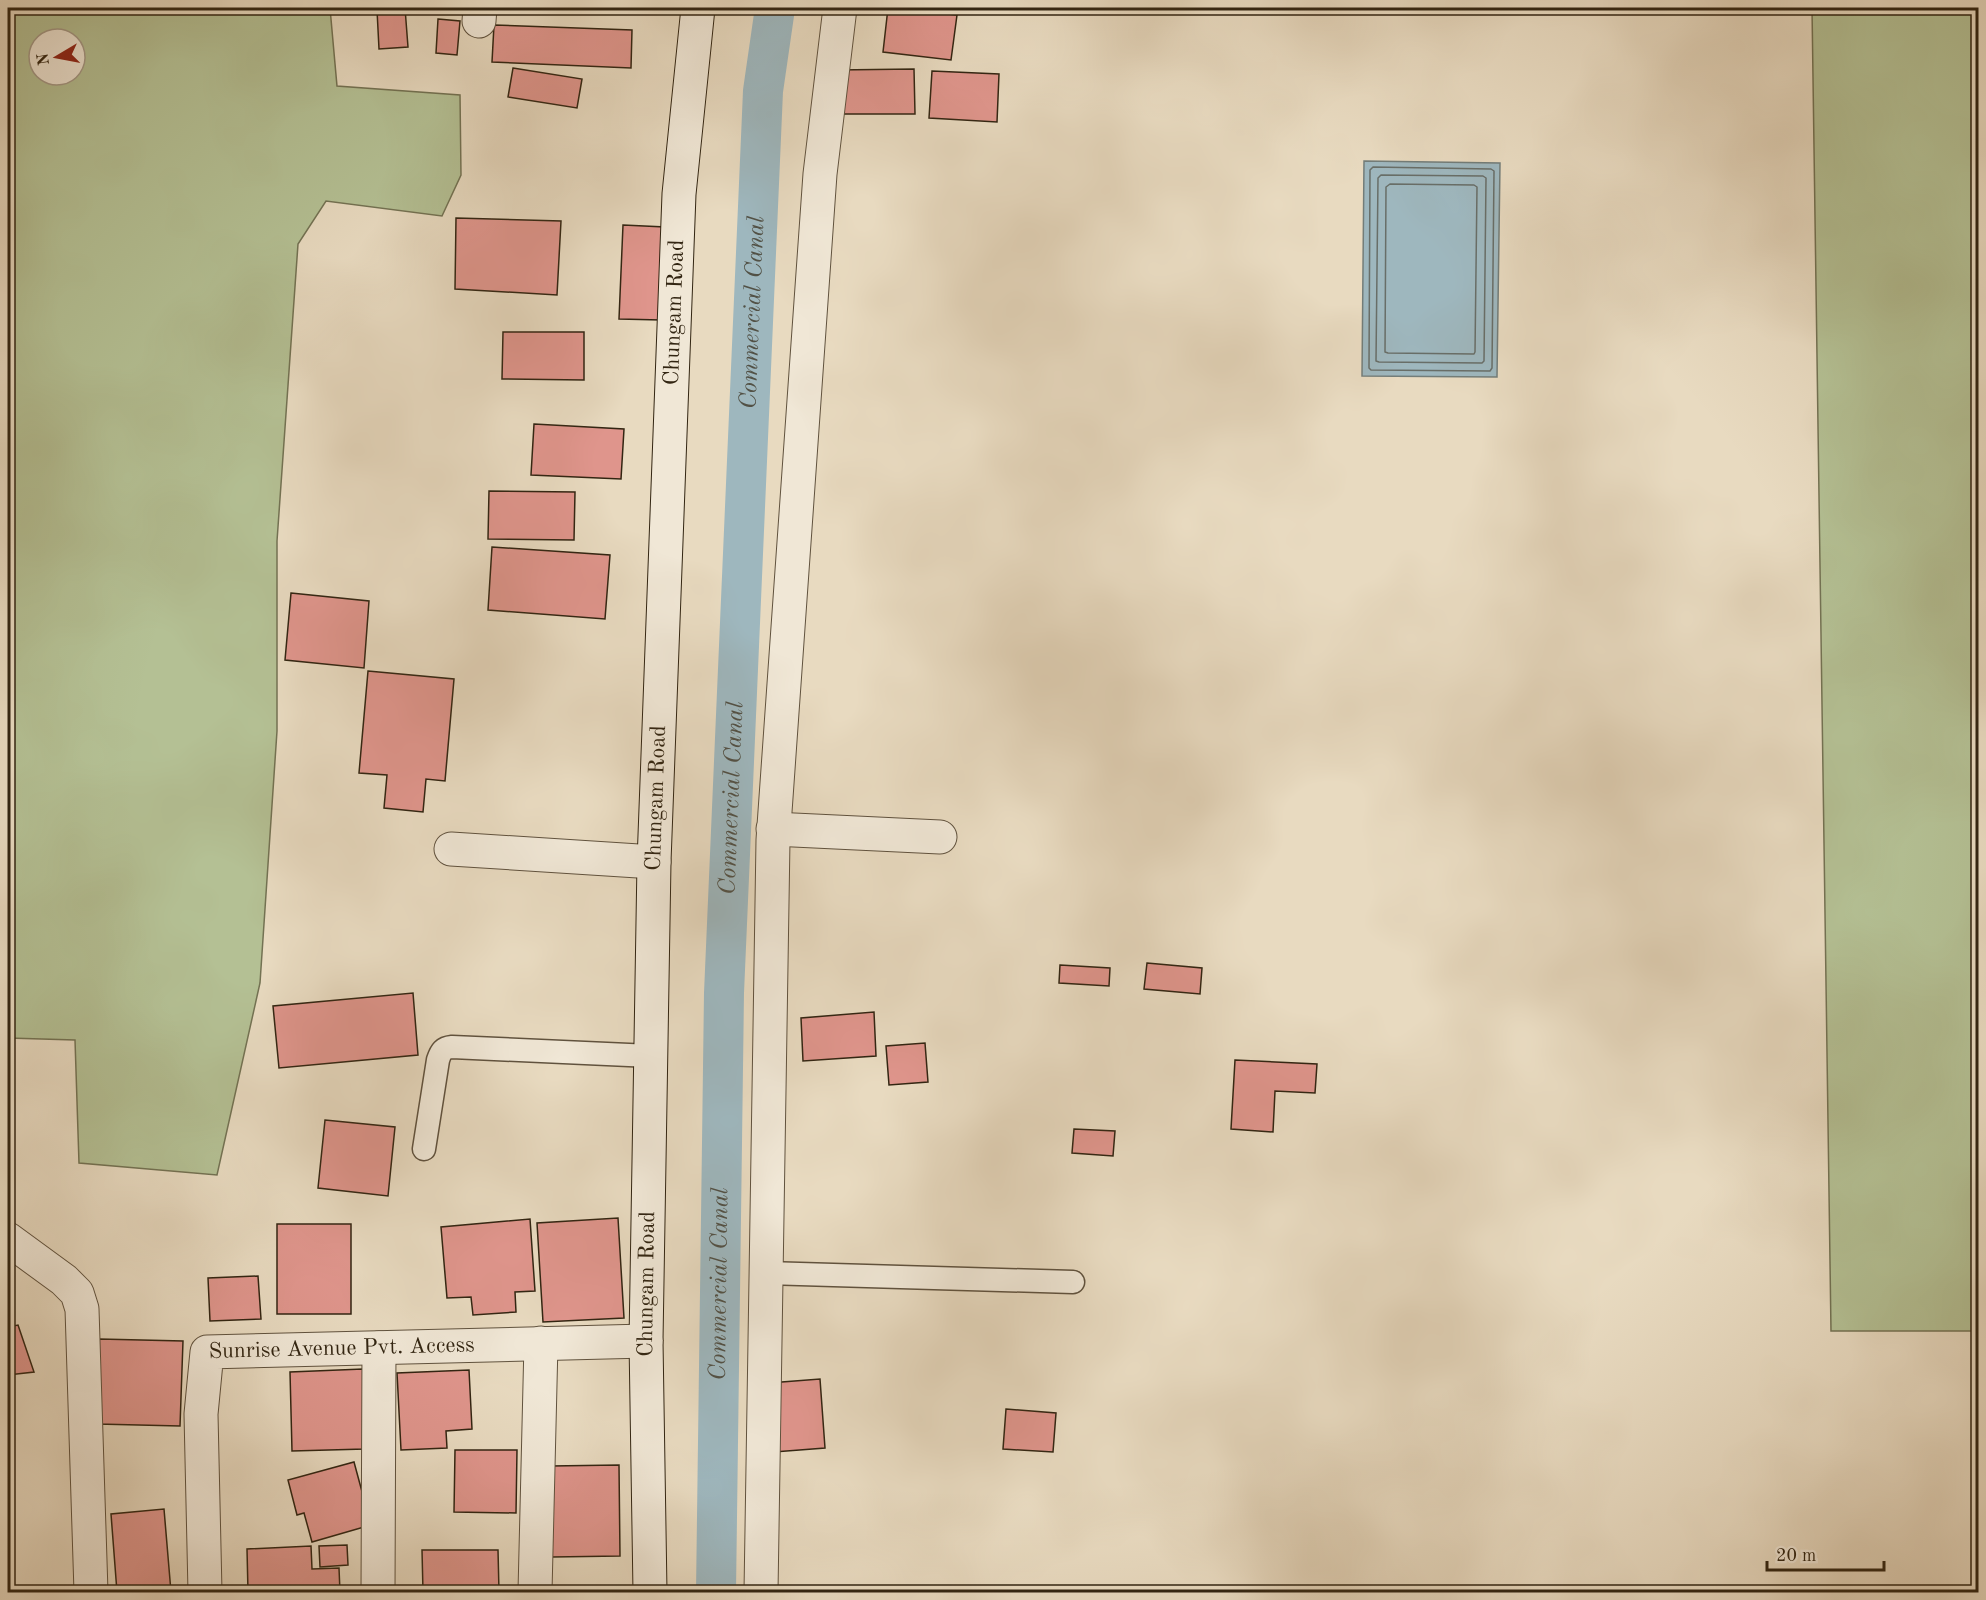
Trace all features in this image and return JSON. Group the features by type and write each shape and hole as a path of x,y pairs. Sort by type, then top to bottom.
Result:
{"street":[{"name":"Chungam Road","path":"650,1593 646,1341 654,862 679,194 698,8"},
{"path":"761,1593 773,829 820,174 840,8"},
{"path":"773,829 940,837"},
{"path":"451,849 654,862"},
{"path":"8,1239 64,1280 76,1293 82,1310 92,1593"},
{"name":"Sunrise Avenue Pvt. Access","path":"205,1593 201,1414 207,1352 646,1341"},
{"path":"535,1593 541,1343"},
{"path":"378,1593 379,1348"}],"lane":[{"path":"424,1149 438,1060 441,1051 445,1048 651,1056"},
{"path":"766,1274 1073,1282"}],"green space":[{"path":"8,8 330,8 337,86 460,95 461,175 442,216 326,201 298,244 277,541 277,731 260,983 217,1175 79,1163 75,1040 8,1038"},
{"path":"1812,8 1978,8 1978,1331 1831,1331"}],"water":[{"path":"1364,161 1500,163 1497,377 1362,376"}],"building":[{"path":"405,8 408,47 379,49 377,10"},
{"path":"888,8 957,15 951,60 883,52"},
{"path":"438,19 460,21 457,55 436,53"},
{"path":"494,25 632,30 631,68 492,62"},
{"path":"513,68 582,79 577,108 508,97"},
{"path":"914,69 915,114 837,114 837,70"},
{"path":"932,71 999,74 997,122 929,118"},
{"path":"456,218 561,221 557,295 455,289"},
{"path":"623,225 665,227 661,320 619,319"},
{"path":"503,332 584,332 584,380 502,379"},
{"path":"534,424 624,429 621,479 531,475"},
{"path":"489,491 575,492 574,540 488,539"},
{"path":"492,547 610,555 605,619 488,610"},
{"path":"291,593 369,601 364,668 285,660"},
{"path":"368,671 454,679 445,781 426,779 423,812 384,808 387,775 359,773"},
{"path":"1147,963 1202,968 1200,994 1144,989"},
{"path":"1060,965 1110,968 1109,986 1059,983"},
{"path":"413,993 418,1055 279,1068 273,1006"},
{"path":"874,1012 876,1056 803,1061 801,1018"},
{"path":"925,1043 928,1082 889,1085 886,1046"},
{"path":"1235,1060 1317,1064 1315,1093 1275,1091 1273,1132 1231,1129"},
{"path":"325,1120 395,1127 388,1196 318,1188"},
{"path":"1074,1129 1115,1131 1113,1156 1072,1153"},
{"path":"618,1218 624,1318 543,1322 537,1223"},
{"path":"530,1219 535,1291 515,1292 516,1312 473,1315 471,1297 447,1298 441,1227"},
{"path":"277,1224 351,1224 351,1314 277,1314"},
{"path":"258,1276 261,1319 210,1321 208,1278"},
{"path":"18,1325 34,1372 8,1375 8,1327"},
{"path":"99,1339 183,1341 180,1426 97,1424"},
{"path":"363,1369 365,1449 292,1451 290,1372"},
{"path":"469,1370 472,1429 446,1431 447,1448 401,1450 397,1373"},
{"path":"820,1379 825,1448 774,1452 769,1383"},
{"path":"1006,1409 1056,1413 1053,1452 1003,1449"},
{"path":"455,1450 517,1450 516,1513 454,1512"},
{"path":"354,1462 371,1525 312,1542 304,1513 297,1515 288,1480"},
{"path":"619,1465 620,1556 552,1557 551,1466"},
{"path":"164,1509 171,1592 117,1592 111,1514"},
{"path":"347,1545 348,1565 320,1567 319,1546"},
{"path":"311,1546 312,1569 339,1568 340,1592 248,1592 247,1549"},
{"path":"422,1550 498,1550 499,1592 423,1592"}],"waterway":[{"name":"Commercial Canal","path":"716,1592 724,993 763,91 775,8"}]}
